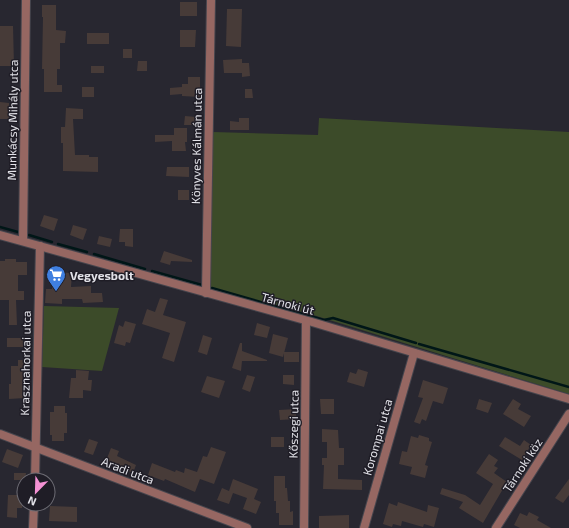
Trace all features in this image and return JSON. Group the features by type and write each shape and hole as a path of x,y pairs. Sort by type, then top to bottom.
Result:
{"street":[{"name":"Munkácsy Mihály utca","path":"23,241 26,0"},
{"name":"Könyves Kálmán utca","path":"206,293 211,0"},
{"name":"Tárnoki út","path":"0,234 414,352 569,399"},
{"name":"Krasznahorkai utca","path":"34,472 40,246"},
{"name":"Kőszegi utca","path":"304,528 306,321"},
{"name":"Korompai utca","path":"364,528 414,352"},
{"name":"Tárnoki köz","path":"496,528 569,414"},
{"name":"Aradi utca","path":"0,434 247,528"},
{"path":"33,528 34,512"}],"green space":[{"path":"319,118 569,132 569,394 310,314 209,289 213,132 318,135"},
{"path":"44,306 119,308 102,371 42,367"}],"building":[{"path":"180,2 197,2 197,16 180,16"},
{"path":"42,5 56,5 56,30 66,31 65,43 60,43 60,69 57,69 57,85 62,85 62,92 44,92 44,69 42,69"},
{"path":"227,9 242,9 241,47 226,46"},
{"path":"0,26 13,26 14,66 0,66"},
{"path":"180,30 196,30 195,47 180,47"},
{"path":"87,33 109,33 109,44 87,44"},
{"path":"123,49 132,49 132,58 123,58"},
{"path":"242,59 242,63 249,63 250,76 242,77 242,73 224,73 223,60"},
{"path":"138,61 147,61 147,71 137,71"},
{"path":"91,66 104,66 104,73 91,73"},
{"path":"188,77 200,77 200,97 182,96 182,94 170,95 170,88 182,87 182,84 188,84"},
{"path":"82,87 94,87 94,97 82,97"},
{"path":"245,89 252,89 253,98 245,98"},
{"path":"0,102 9,103 9,119 0,119"},
{"path":"66,108 83,109 83,119 73,119 75,155 89,155 89,157 98,157 98,172 63,171 63,143 61,143 61,127 65,127"},
{"path":"185,116 196,117 195,125 184,125"},
{"path":"239,118 249,118 249,130 230,130 230,121 239,122"},
{"path":"174,128 187,128 187,142 185,142 186,151 172,151 172,141 155,142 155,135 174,135"},
{"path":"167,167 189,167 189,177 166,176"},
{"path":"178,190 189,190 189,200 178,200"},
{"path":"44,215 58,219 54,231 40,226"},
{"path":"73,225 87,229 83,240 70,235"},
{"path":"120,229 133,229 133,247 125,246 125,242 119,242"},
{"path":"99,236 112,239 110,247 97,244"},
{"path":"164,251 192,260 192,262 171,261 170,265 160,262"},
{"path":"5,259 16,259 16,262 27,262 27,275 18,275 18,291 24,291 24,300 16,300 17,325 9,325 9,300 0,300 0,261 5,261"},
{"path":"52,272 72,273 71,287 91,286 91,293 102,293 103,302 83,303 82,299 62,299 62,304 45,303 46,289 52,289"},
{"path":"160,298 168,300 163,315 186,322 174,362 162,358 170,333 142,324 147,309 155,312"},
{"path":"125,321 136,324 130,343 126,342 125,346 114,343 119,325 123,327"},
{"path":"257,323 270,327 267,338 254,335"},
{"path":"273,334 288,338 283,357 269,353"},
{"path":"203,335 212,338 207,355 198,352"},
{"path":"7,338 23,338 23,347 7,347"},
{"path":"240,343 242,343 242,351 267,361 242,361 241,371 232,368"},
{"path":"284,352 299,352 299,362 284,362"},
{"path":"18,360 28,360 28,377 24,377 25,398 9,399 11,366 18,366"},
{"path":"358,369 368,372 364,387 347,382 350,372 356,374"},
{"path":"76,370 89,371 88,380 92,380 91,391 83,390 83,398 69,398 71,378 76,378"},
{"path":"247,375 255,377 250,392 242,389"},
{"path":"283,375 294,375 294,385 283,384"},
{"path":"207,376 225,381 219,398 201,392"},
{"path":"423,380 448,388 443,404 433,401 426,421 422,419 420,424 414,422 423,398 418,397"},
{"path":"320,399 334,399 334,414 321,414"},
{"path":"479,399 492,403 488,413 476,409"},
{"path":"513,399 521,404 518,409 531,416 524,427 503,414"},
{"path":"54,406 65,406 65,413 67,413 67,433 64,433 64,441 52,441 52,435 50,435 50,412 54,412"},
{"path":"296,409 296,419 280,420 279,410"},
{"path":"322,429 338,430 339,448 344,448 344,465 338,465 338,479 362,480 362,490 323,489 324,465 322,465 322,458 327,458 327,442 322,442"},
{"path":"419,435 429,438 429,441 432,442 425,465 428,466 425,478 410,474 412,467 399,464 402,451 407,452 411,436 418,438"},
{"path":"271,437 284,437 284,447 271,447"},
{"path":"505,437 520,446 524,440 531,445 522,460 499,446"},
{"path":"89,439 98,442 93,455 84,452"},
{"path":"211,447 226,452 214,484 200,479 195,492 165,479 164,481 148,475 152,463 175,472 176,470 184,473 185,468 197,472 203,456 207,457"},
{"path":"111,448 119,451 117,456 136,465 133,473 106,461"},
{"path":"7,449 23,455 18,468 2,462"},
{"path":"489,454 498,460 494,466 498,468 494,473 507,482 483,523 459,508 463,502 440,494 442,488 465,495 480,505 493,484 476,473"},
{"path":"14,473 16,473 16,480 14,480"},
{"path":"274,476 285,476 285,488 287,488 288,501 290,501 290,512 293,511 293,525 279,525 279,513 276,513 276,501 274,501"},
{"path":"233,479 258,489 254,499 261,502 256,514 243,509 247,498 233,493 229,504 217,500 222,488 229,491"},
{"path":"569,479 569,495 563,503 555,498"},
{"path":"8,495 16,495 17,518 7,517"},
{"path":"398,502 427,512 428,505 439,508 434,527 424,524 423,527 402,521 401,526 393,524 392,527 383,524 389,503 397,506"},
{"path":"56,506 77,507 77,522 49,521 50,512 56,512"},
{"path":"529,512 539,517 537,520 551,528 520,528 514,525 520,513 527,516"},
{"path":"349,515 349,528 319,528 319,516"}],"waterway":[{"path":"0,227 18,232"},
{"path":"29,235 52,242"},
{"path":"58,244 87,252"},
{"path":"94,254 145,269"},
{"path":"152,271 202,285"},
{"path":"212,288 324,320 333,318 416,343"},
{"path":"419,344 569,387"}],"place":[{"name":"Vegyesbolt","path":"56,292"}]}
